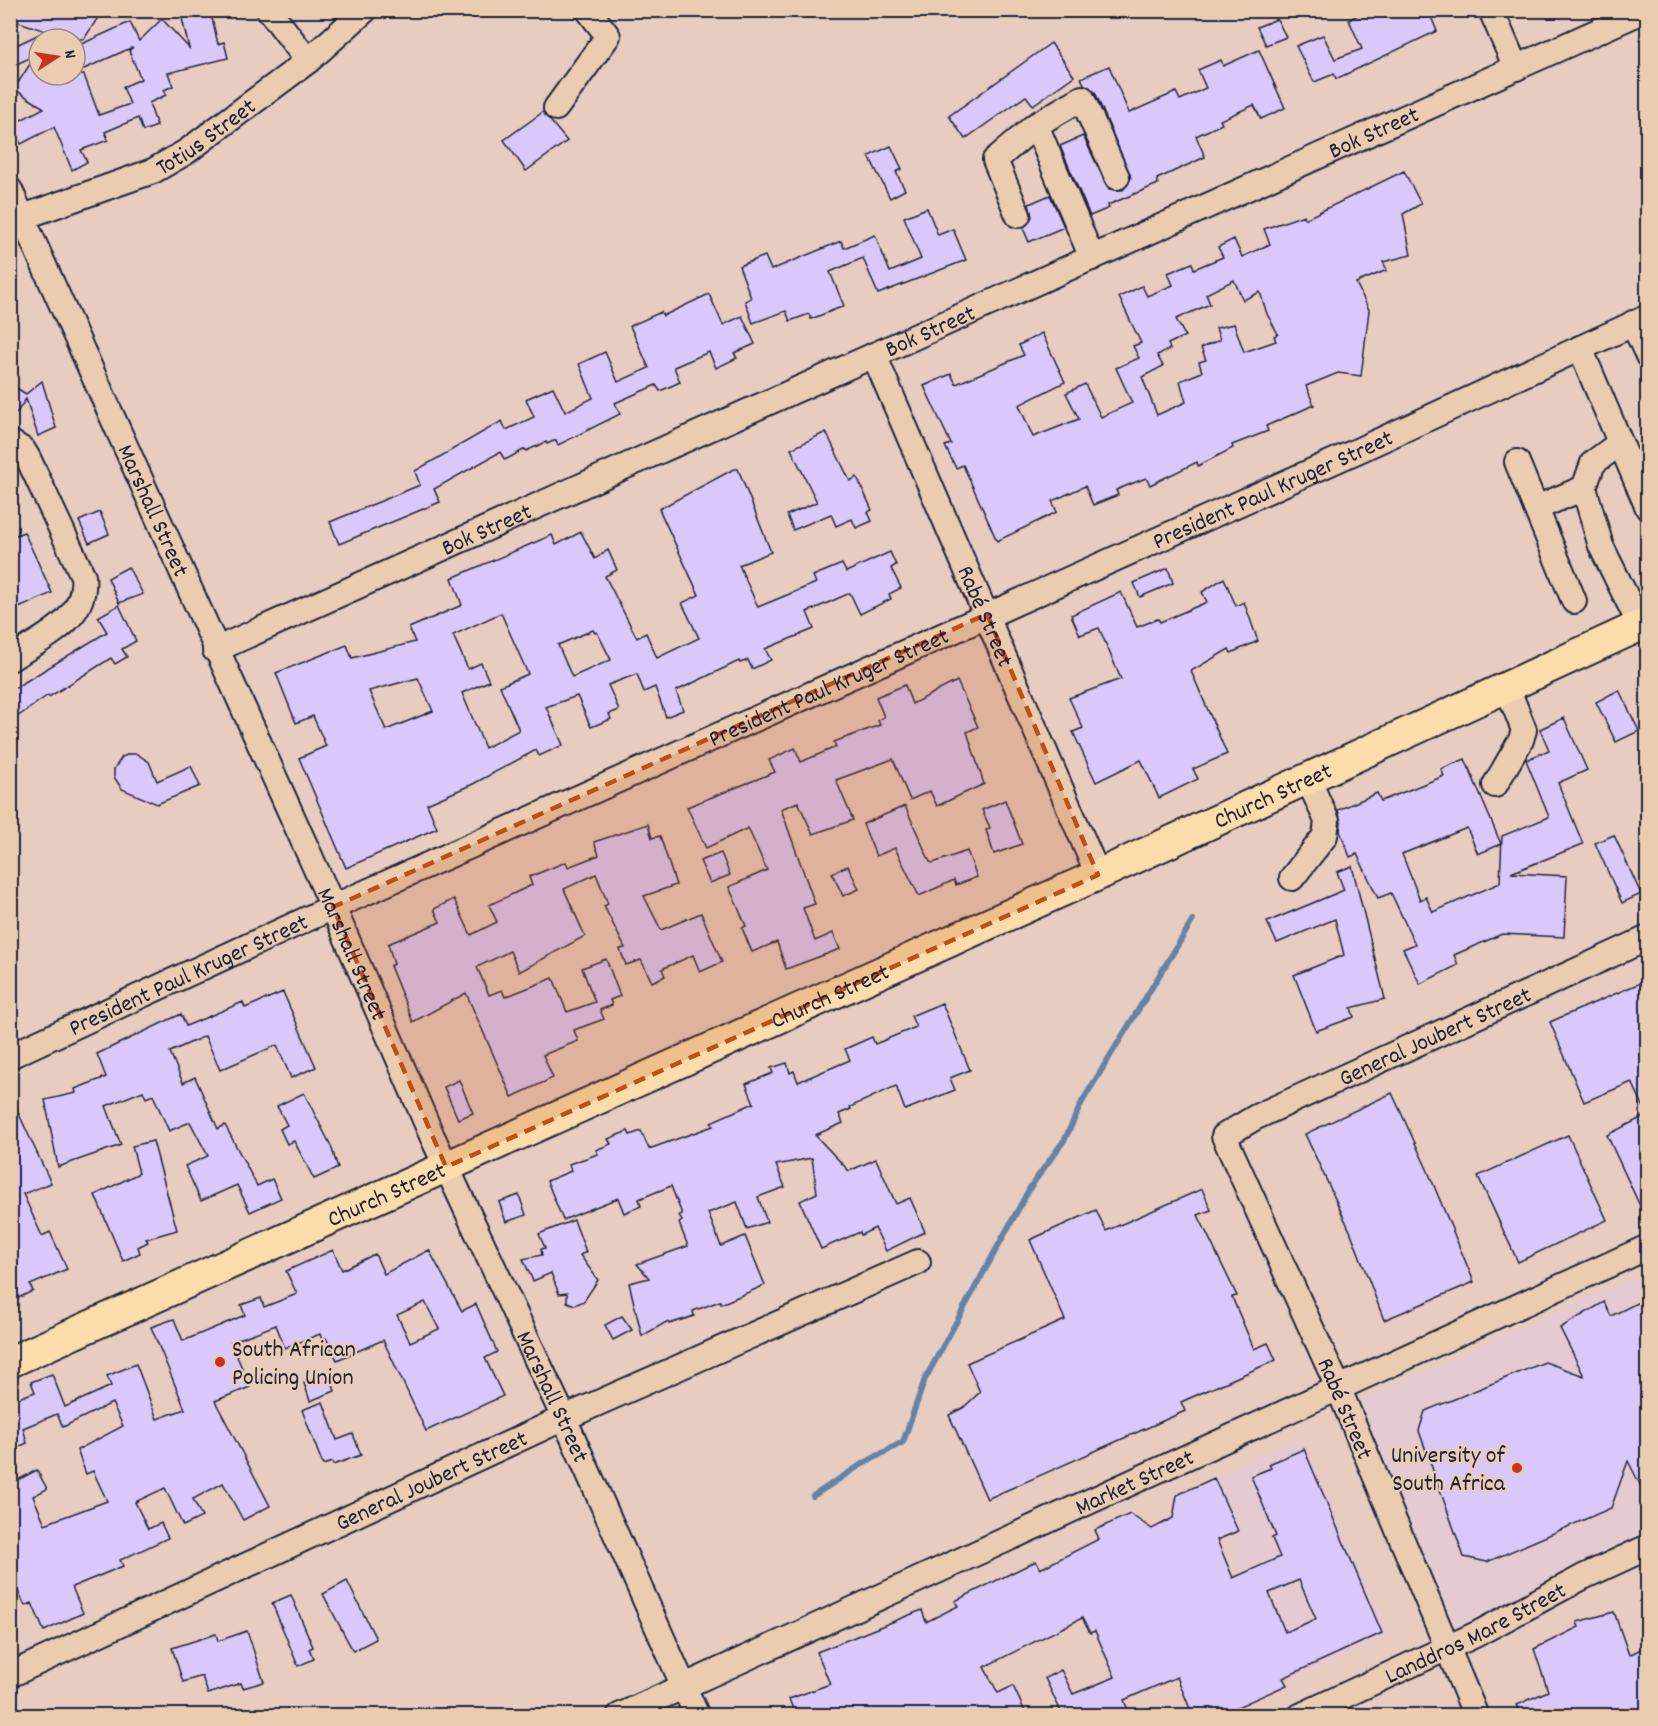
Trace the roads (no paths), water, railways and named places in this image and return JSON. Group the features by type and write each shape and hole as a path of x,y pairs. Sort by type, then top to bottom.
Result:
{"main road":[{"name":"Church Street","path":"10,1362 1262,801 1644,623"}],"street":[{"path":"269,10 308,61"},
{"name":"Totius Street","path":"17,216 153,171 170,162 308,61 365,10"},
{"path":"556,108 608,36 588,10"},
{"path":"1491,10 1516,68"},
{"name":"Bok Street","path":"215,650 1642,11"},
{"path":"1018,215 994,160 1036,125 1082,98 1117,177"},
{"path":"1036,125 1092,258"},
{"name":"Marshall Street","path":"10,190 17,216 333,907 446,1167 564,1418 697,1716"},
{"path":"1640,320 1647,356"},
{"name":"President Paul Kruger Street","path":"10,1056 333,907 1467,401 1640,320"},
{"path":"1580,348 1647,508"},
{"name":"Rabé Street","path":"874,355 1098,875"},
{"path":"10,442 23,450 28,458 83,576 84,590 80,605 66,622 10,659"},
{"path":"1620,443 1593,463 1584,488 1601,546 1644,623"},
{"path":"1517,462 1574,601"},
{"path":"1536,508 1584,488"},
{"path":"1495,785 1521,740 1524,730 1507,687"},
{"path":"1292,878 1325,836 1326,821 1316,776"},
{"name":"General Joubert Street","path":"1224,1136 1256,1117 1647,938"},
{"name":"Rabé Street","path":"1224,1136 1338,1387 1476,1716"},
{"name":"Market Street","path":"619,1716 1647,1247"},
{"name":"General Joubert Street","path":"10,1675 564,1418 918,1262"},
{"name":"Landdros Mare Street","path":"1300,1716 1447,1647 1647,1547"}],"waterway":[{"path":"813,1496 859,1466 903,1442 925,1379 1031,1186 1065,1139 1082,1102 1193,920"}],"place":[{"name":"South African Policing Union","path":"220,1362"},
{"name":"University of South Africa","path":"1517,1468"}]}
